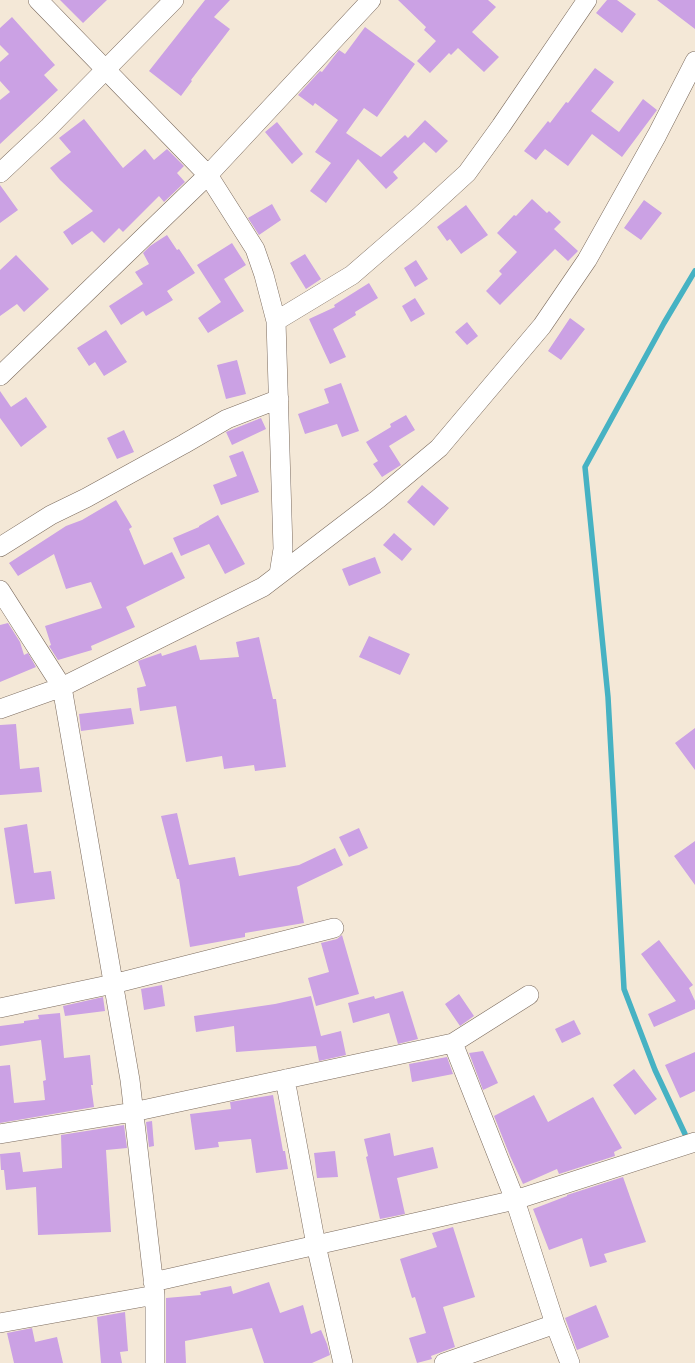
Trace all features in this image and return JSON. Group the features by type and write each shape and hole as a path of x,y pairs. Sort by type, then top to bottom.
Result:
{"street":[{"path":"38,0 208,175 255,249 264,275 276,321 283,549 279,574"},
{"path":"0,173 49,127 174,0"},
{"path":"0,376 208,175 371,0"},
{"path":"276,321 352,275 468,173 587,0"},
{"path":"0,709 62,687 263,587 378,499 438,448 542,326 587,260 657,135 695,61"},
{"path":"0,546 51,515 86,498 227,419 279,399"},
{"path":"0,590 62,687 130,1080 154,1289 155,1363"},
{"path":"0,1008 113,984 334,928"},
{"path":"0,1134 133,1112 453,1042 529,995"},
{"path":"453,1042 515,1200 555,1324 570,1363"},
{"path":"284,1079 316,1245 343,1363"},
{"path":"0,1323 154,1289 316,1245 515,1200 695,1142"},
{"path":"444,1363 555,1324"}],"building":[{"path":"60,0 107,0 83,23"},
{"path":"205,0 230,0 214,17 230,29 191,80 192,81 181,96 149,71"},
{"path":"398,0 488,0 496,7 472,32 499,57 484,72 458,48 451,55 449,53 430,73 417,61 436,41 424,30 426,27"},
{"path":"607,0 617,0 636,14 622,33 596,13"},
{"path":"657,0 695,0 695,29"},
{"path":"12,17 55,65 44,75 58,90 0,144 0,100 10,92 0,81 0,62 9,54 0,45 0,28"},
{"path":"365,27 415,64 377,117 364,108 346,133 381,157 405,135 408,138 425,120 448,141 436,153 424,142 393,172 398,178 386,189 358,159 326,203 310,191 331,163 315,152 338,120 315,103 313,106 298,95 320,71 322,72 339,50 345,54"},
{"path":"595,68 614,82 591,111 619,132 643,99 657,110 622,157 592,134 568,166 545,149 536,160 524,151 548,121 550,123 566,102 568,103"},
{"path":"84,119 123,168 145,149 154,160 167,149 184,166 177,173 185,182 164,202 159,196 123,232 119,228 104,243 92,231 72,245 63,232 93,211 60,180 50,168 71,152 59,138"},
{"path":"277,122 303,154 292,164 265,132"},
{"path":"0,185 18,210 0,223"},
{"path":"532,199 547,213 549,211 561,222 554,229 578,251 568,261 555,249 500,305 486,291 502,274 499,271 517,252 497,233"},
{"path":"644,200 662,213 641,240 624,228"},
{"path":"272,204 281,220 259,235 248,218"},
{"path":"466,205 488,235 461,254 450,239 447,241 437,227"},
{"path":"167,235 177,250 179,249 195,273 167,291 173,300 146,316 143,311 121,325 109,306 143,284 135,272 149,264 143,253 150,246"},
{"path":"232,243 246,265 224,279 244,311 208,333 198,318 221,302 197,265"},
{"path":"305,254 321,279 306,289 290,263"},
{"path":"16,255 49,289 24,312 17,304 0,316 0,270"},
{"path":"416,260 428,279 415,287 404,268"},
{"path":"369,283 378,298 355,312 356,315 333,329 346,357 330,364 309,319 335,307 334,305"},
{"path":"415,298 425,314 411,322 402,306"},
{"path":"570,318 585,329 561,360 548,351"},
{"path":"467,322 478,336 467,345 455,332"},
{"path":"106,330 127,362 104,376 95,362 89,366 77,348"},
{"path":"237,360 246,394 226,399 217,365"},
{"path":"341,383 359,431 342,437 337,424 305,434 298,414 329,403 324,389"},
{"path":"0,391 11,407 26,397 47,427 21,447 0,418"},
{"path":"406,415 415,430 389,446 401,465 382,477 373,464 378,461 366,442 391,427 390,424"},
{"path":"261,418 266,429 232,445 226,432"},
{"path":"124,430 134,452 117,459 107,438"},
{"path":"243,451 259,492 221,505 213,485 237,476 229,456"},
{"path":"422,485 449,508 434,526 407,502"},
{"path":"116,500 132,527 129,529 144,565 172,552 185,578 126,607 135,627 91,646 92,650 58,660 49,646 51,645 45,626 102,608 91,582 66,589 54,554 18,576 9,563 66,526 82,520"},
{"path":"218,515 245,564 225,574 209,544 181,556 173,538 199,527"},
{"path":"394,533 412,549 402,561 383,545"},
{"path":"375,557 381,573 349,586 342,569"},
{"path":"8,623 20,642 24,655 28,653 36,667 0,682 0,625"},
{"path":"369,636 410,654 400,675 359,657"},
{"path":"259,637 273,699 276,699 286,767 255,771 254,765 224,769 222,756 186,762 176,706 140,711 137,688 146,686 138,661 161,653 162,656 196,645 200,660 239,657 236,642"},
{"path":"131,708 134,724 81,731 79,714"},
{"path":"16,724 20,769 39,767 42,792 0,795 0,725"},
{"path":"695,728 695,770 675,743"},
{"path":"177,813 189,865 235,857 239,876 299,865 335,848 343,865 297,887 304,923 245,933 245,937 190,947 179,879 177,879 161,816"},
{"path":"27,824 34,873 51,871 55,899 15,904 4,828"},
{"path":"359,828 368,848 349,857 339,837"},
{"path":"695,841 695,885 674,856"},
{"path":"342,935 359,994 316,1006 308,978 329,972 321,943 337,939"},
{"path":"659,940 693,985 689,988 695,1001 695,1009 654,1027 648,1014 676,1001 641,954"},
{"path":"162,985 165,1006 144,1010 141,989"},
{"path":"403,991 418,1039 398,1044 389,1013 353,1023 348,1003 374,996 375,999"},
{"path":"459,994 474,1016 460,1026 445,1004"},
{"path":"311,996 321,1036 341,1031 346,1055 319,1061 316,1046 236,1052 234,1026 196,1032 194,1016 275,1004"},
{"path":"103,997 105,1011 65,1016 63,1006"},
{"path":"60,1013 64,1058 90,1055 93,1085 91,1085 94,1107 0,1123 0,1066 10,1065 14,1103 45,1100 43,1081 46,1080 41,1040 0,1046 0,1026 24,1023 24,1021 39,1019 38,1015"},
{"path":"574,1020 581,1034 562,1043 555,1029"},
{"path":"483,1051 498,1083 483,1090 469,1053"},
{"path":"695,1052 695,1091 680,1098 665,1065"},
{"path":"447,1057 453,1074 412,1082 409,1064"},
{"path":"634,1069 657,1099 635,1115 613,1085"},
{"path":"273,1095 283,1151 285,1151 288,1169 256,1173 251,1139 218,1142 219,1147 195,1150 190,1114 231,1109 230,1102"},
{"path":"534,1095 548,1122 593,1097 622,1148 614,1152 615,1156 559,1174 557,1169 523,1184 494,1116"},
{"path":"152,1121 154,1146 149,1147 146,1122"},
{"path":"124,1125 127,1148 106,1150 111,1232 38,1235 36,1187 6,1190 4,1170 1,1170 0,1154 20,1152 23,1172 62,1168 61,1135"},
{"path":"390,1133 394,1156 433,1147 438,1168 397,1178 405,1214 380,1219 366,1157 368,1156 364,1139"},
{"path":"335,1151 338,1177 317,1178 314,1153"},
{"path":"623,1177 646,1242 604,1254 607,1262 590,1267 582,1238 549,1250 533,1209 567,1195"},
{"path":"453,1227 475,1297 443,1307 455,1347 431,1356 432,1359 417,1363 409,1338 426,1333 415,1297 412,1298 400,1259 437,1247 432,1233"},
{"path":"269,1282 280,1313 303,1305 311,1334 321,1330 330,1355 312,1363 264,1363 252,1328 185,1341 186,1363 166,1363 166,1298 201,1295 200,1292 231,1286 233,1294"},
{"path":"596,1305 609,1337 577,1350 565,1318"},
{"path":"125,1312 128,1351 120,1352 122,1363 101,1363 97,1317"},
{"path":"32,1328 35,1342 57,1337 63,1363 14,1363 7,1333"}],"waterway":[{"path":"685,1134 655,1070 624,989 608,697 585,467 664,323 695,271"}]}
